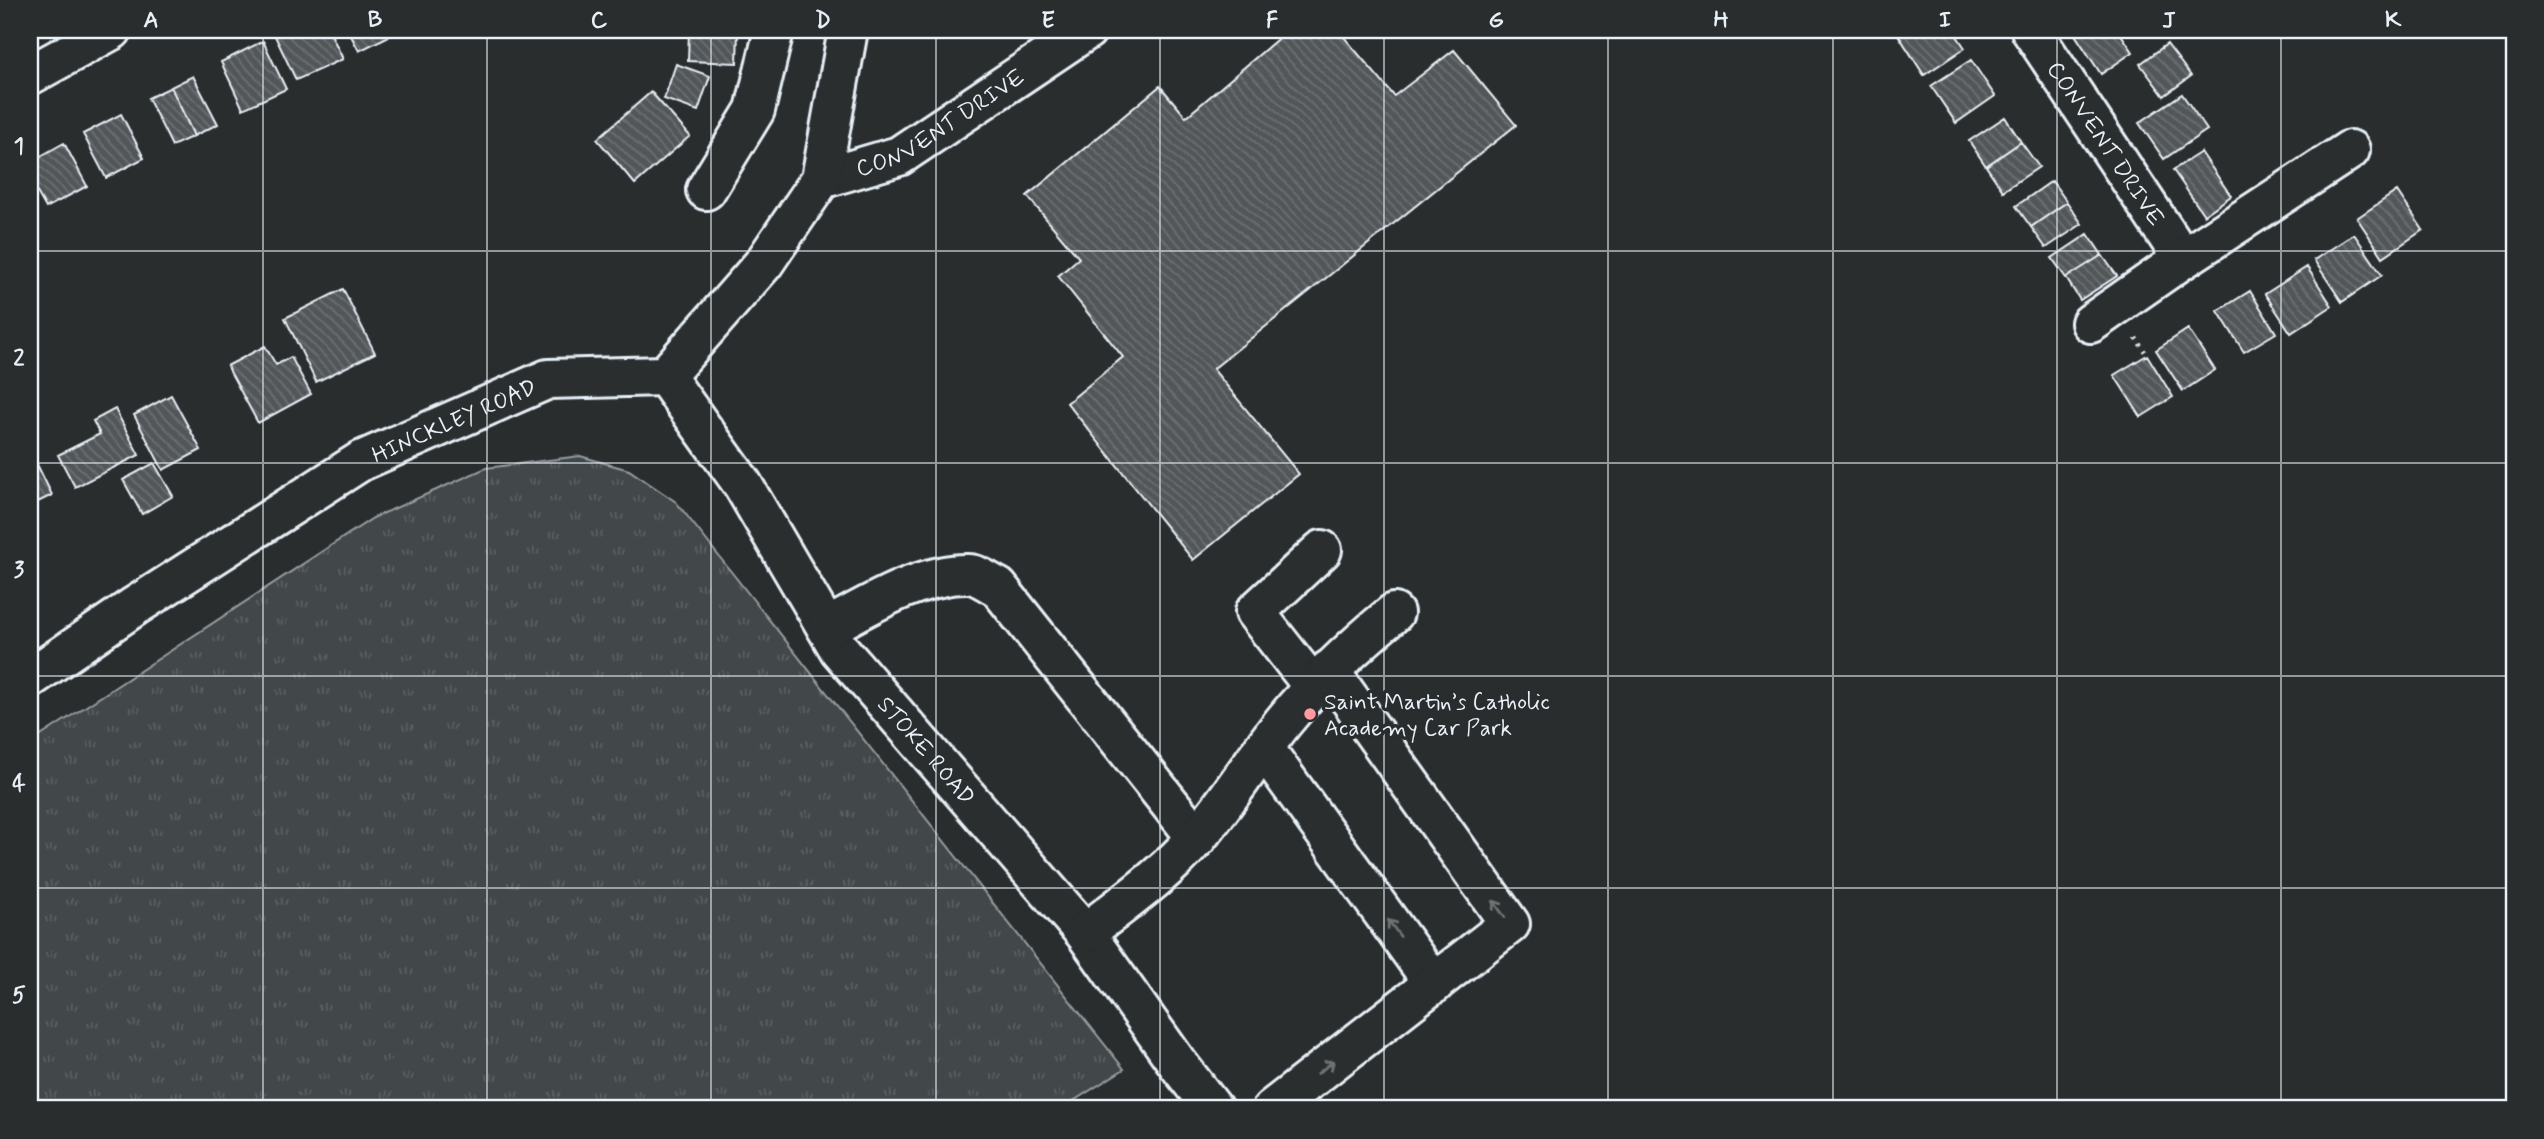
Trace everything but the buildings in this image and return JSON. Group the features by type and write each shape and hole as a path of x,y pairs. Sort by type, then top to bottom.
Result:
{"street":[{"path":"30,75 112,30"},
{"path":"706,190 755,110 774,30"},
{"path":"665,376 764,263 821,178 848,30"},
{"name":"CONVENT DRIVE","path":"821,178 899,156 1087,30"},
{"name":"CONVENT DRIVE","path":"2031,30 2183,259"},
{"path":"2091,323 2183,259 2350,150"},
{"name":"STOKE ROAD","path":"665,376 743,485 839,649 1085,933 1213,1109"},
{"name":"HINCKLEY ROAD","path":"30,678 135,606 360,461 548,379 665,376"},
{"path":"1272,1109 1510,924 1321,678 1255,612 1322,550"},
{"path":"827,628 885,598 932,579 971,574 998,587 1197,838"},
{"path":"1085,933 1149,883 1197,838 1264,748 1321,678 1394,613"},
{"path":"1264,748 1434,984"}],"green space":[{"path":"580,456 629,470 676,502 1124,1069 1070,1103 1051,1109 30,1109 30,743 373,518 486,468"}],"place":[{"name":"Saint Martin’s Catholic Academy Car Park","path":"1310,714"}]}
